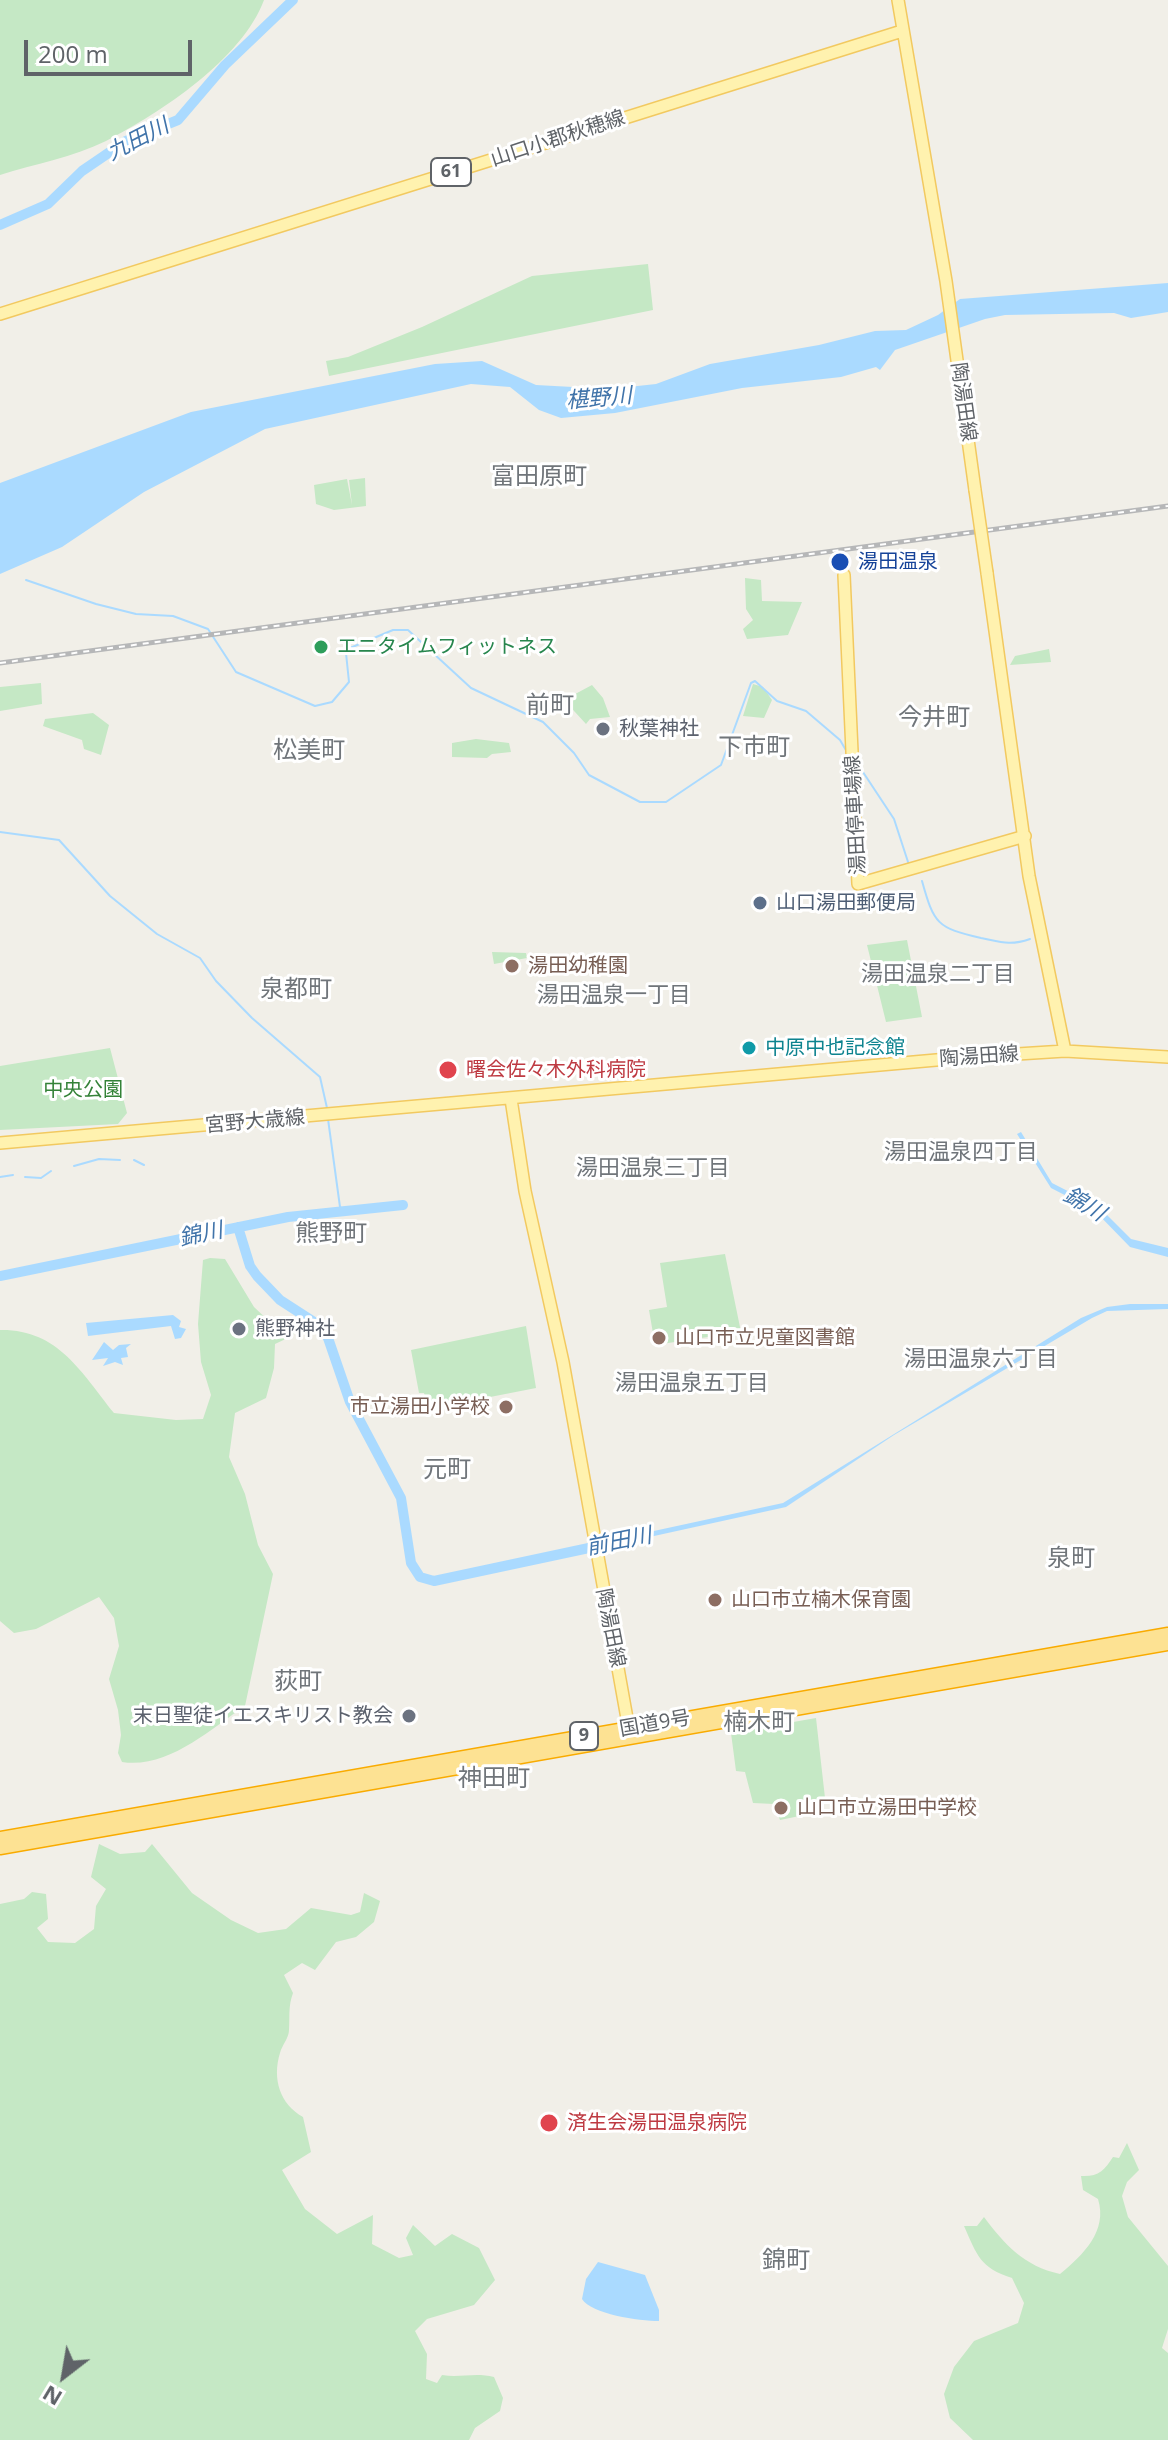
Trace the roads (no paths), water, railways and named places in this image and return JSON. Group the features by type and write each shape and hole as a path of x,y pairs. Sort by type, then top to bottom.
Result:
{"highway":[{"name":"国道9号","path":"0,1848 1168,1634"},
{"name":"国道9号","path":"0,1838 1168,1644"}],"main road":[{"path":"898,0 902,31"},
{"name":"陶湯田線","path":"630,1733 560,1347 525,1191 511,1099 737,1076 1065,1051 1031,888 946,281 902,31"},
{"name":"山口小郡秋穂線","path":"0,314 902,31"},
{"name":"湯田停車場線","path":"844,575 858,884 1025,836"},
{"path":"1065,1051 1168,1057"},
{"name":"宮野大歳線","path":"0,1143 511,1099"}],"water":[{"name":"椹野川","path":"1168,283 1168,312 1131,318 1114,313 1005,315 895,350 880,370 876,367 841,377 742,388 615,413 561,418 539,410 510,387 471,384 265,429 144,492 62,547 0,574 0,483 191,412 435,364 482,361 536,385 610,389 656,384 710,364 819,345 875,331 906,330 938,315 960,299"},
{"path":"1021,1132 1052,1183 1099,1207 1131,1239 1168,1248 1168,1257 1130,1247 1094,1210 1051,1188 1017,1134"},
{"path":"1168,1304 1168,1309 1107,1311 1092,1318 894,1435 786,1507 604,1547 603,1542 783,1503 1081,1318 1107,1307"},
{"path":"173,1315 181,1321 179,1327 186,1329 181,1338 175,1339 171,1326 88,1336 86,1323"},
{"path":"104,1342 113,1350 119,1345 131,1344 126,1348 128,1357 121,1358 123,1365 115,1362 103,1366 108,1358 92,1360"},
{"path":"598,2262 645,2275 659,2310 659,2321 616,2316 587,2304 582,2299 586,2279"}],"waterway":[{"name":"九田川","path":"0,225 48,204 82,171 126,141 178,120 225,65 293,0"},
{"path":"26,580 96,604 136,614 173,616 208,629 236,672 315,706 332,702 349,682 346,653 350,648 393,630 408,630 471,688 543,722 574,753 589,775 640,802 666,802 721,765 751,683 755,681 777,701 806,711 840,740 847,752"},
{"path":"857,763 894,819 909,865"},
{"path":"0,832 59,840 110,896 157,934 200,958 216,981 252,1018 320,1077 327,1108"},
{"path":"922,881 934,915 946,927 1000,942 1030,939"},
{"path":"328,1119 340,1207 349,1212"},
{"path":"74,1166 99,1159 120,1160"},
{"path":"134,1160 144,1165"},
{"path":"25,1177 41,1178 51,1171"},
{"path":"0,1177 13,1175"},
{"name":"錦川","path":"0,1276 288,1217 403,1205"},
{"name":"前田川","path":"238,1227 250,1266 257,1276 280,1300 314,1322 328,1338 350,1402 401,1498 411,1563 420,1577 434,1581 617,1542"}],"railway":[{"path":"0,663 1168,506"}],"place":[{"name":"湯田温泉","path":"840,562"},
{"name":"エニタイムフィットネス","path":"321,647"},
{"name":"秋葉神社","path":"603,729"},
{"name":"山口湯田郵便局","path":"760,903"},
{"name":"湯田幼稚園","path":"512,966"},
{"name":"中原中也記念館","path":"749,1048"},
{"name":"曙会佐々木外科病院","path":"448,1070"},
{"name":"熊野神社","path":"239,1329"},
{"name":"山口市立児童図書館","path":"659,1338"},
{"name":"市立湯田小学校","path":"506,1407"},
{"name":"山口市立楠木保育園","path":"715,1600"},
{"name":"末日聖徒イエスキリスト教会","path":"409,1716"},
{"name":"山口市立湯田中学校","path":"781,1808"},
{"name":"済生会湯田温泉病院","path":"549,2123"}],"district":[{"name":"富田原町","path":"539,477"},
{"name":"前町","path":"550,706"},
{"name":"今井町","path":"934,718"},
{"name":"下市町","path":"754,748"},
{"name":"松美町","path":"309,751"},
{"name":"湯田温泉二丁目","path":"938,975"},
{"name":"泉都町","path":"296,990"},
{"name":"湯田温泉一丁目","path":"614,996"},
{"name":"湯田温泉四丁目","path":"961,1153"},
{"name":"湯田温泉三丁目","path":"653,1169"},
{"name":"熊野町","path":"331,1234"},
{"name":"湯田温泉六丁目","path":"981,1360"},
{"name":"湯田温泉五丁目","path":"692,1384"},
{"name":"元町","path":"447,1470"},
{"name":"泉町","path":"1071,1559"},
{"name":"荻町","path":"298,1682"},
{"name":"楠木町","path":"759,1723"},
{"name":"神田町","path":"494,1779"},
{"name":"錦町","path":"786,2261"}],"park label":[{"name":"中央公園","path":"83,1090"}]}
